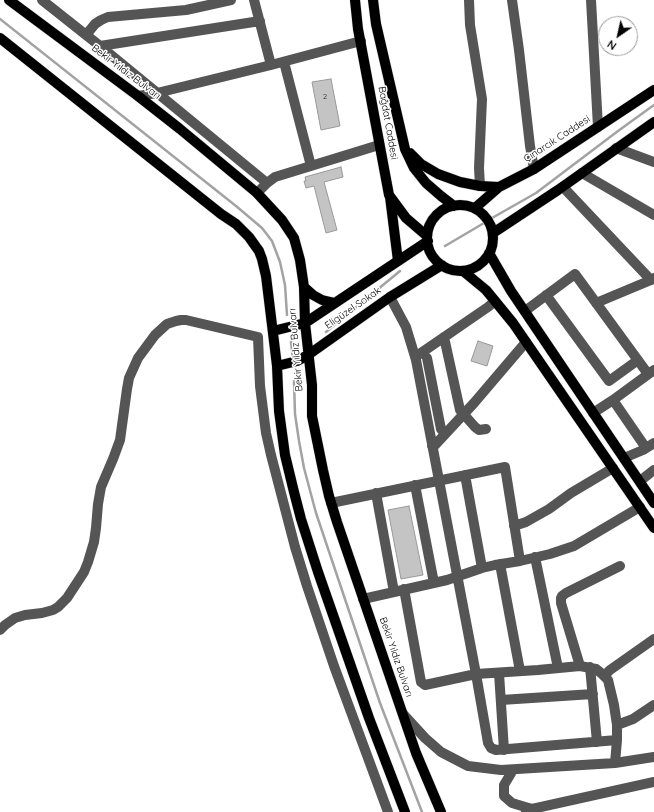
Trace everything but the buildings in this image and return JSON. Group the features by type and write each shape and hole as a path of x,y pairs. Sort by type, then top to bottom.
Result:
{"main road":[{"name":"Bekir Yıldız Bulvarı","path":"9,0 138,96 257,193 282,220 294,238 300,260 304,287 305,323 312,385 312,416 331,503 416,753 441,812"},
{"name":"Bağdat Caddesi","path":"355,0 389,195 406,218 428,238"},
{"name":"Bağdat Caddesi","path":"373,0 376,24 406,149 414,168 426,183 454,206"},
{"name":"Bekir Yıldız Bulvarı","path":"0,38 221,214 236,224 254,244 265,268 277,366 279,412 282,436 289,473 303,526 369,718 405,812"},
{"name":"Çınarcık Caddesi","path":"474,208 499,188 534,169 654,90"},
{"path":"493,233 563,187 654,122"},
{"path":"406,149 421,164 438,174 460,182 499,188"},
{"path":"389,195 398,261"},
{"path":"465,205 474,208 483,214 493,233 493,243 490,253 474,268 463,271 452,270 442,265 434,257 428,247 430,225 436,215 444,209 465,205"},
{"name":"Eligüzel Sokak","path":"273,331 305,323 398,261 428,238"},
{"path":"490,253 511,291 654,503"},
{"name":"Eligüzel Sokak","path":"277,366 297,361 308,355 390,297 442,265"},
{"path":"463,271 486,290 513,324 654,528"},
{"path":"304,287 313,295 322,300 335,303"}],"street":[{"path":"42,0 267,183"},
{"path":"86,35 95,24 108,17 186,10 231,0"},
{"path":"254,0 271,65"},
{"path":"469,0 470,25 482,99 479,168 480,186"},
{"path":"512,0 534,169"},
{"path":"591,0 598,127"},
{"path":"100,46 260,21"},
{"path":"138,96 157,93 284,62 361,41"},
{"path":"284,62 311,166"},
{"path":"257,193 275,177 380,145"},
{"path":"616,148 654,162"},
{"path":"582,173 654,215"},
{"path":"563,187 653,279 596,303"},
{"path":"525,311 575,274 638,360 651,372 593,413"},
{"path":"546,295 609,381 638,360"},
{"path":"390,297 406,327 415,357 489,746 494,750 504,750 617,740"},
{"path":"415,357 495,301"},
{"path":"0,630 15,618 42,613 58,607 67,598 84,572 92,552 94,542 101,487 114,459 120,440 129,378 138,358 155,335 167,324 181,320 258,337 273,331"},
{"path":"258,337 260,386 266,433 295,547 334,666 388,812"},
{"path":"444,337 460,410 475,427 480,430 486,429"},
{"path":"432,446 435,445 526,342"},
{"path":"427,358 441,429 444,434"},
{"path":"613,400 650,445 624,458"},
{"path":"331,503 505,467 520,561"},
{"path":"514,526 526,522 549,509 571,493 613,468"},
{"path":"640,481 654,470"},
{"path":"465,475 482,568"},
{"path":"415,486 434,583"},
{"path":"376,494 421,682 427,685 476,674 520,672 580,666 596,669 608,680 614,705 617,725 615,763"},
{"path":"363,599 434,583 482,568 550,554 574,546 640,507"},
{"path":"535,557 558,668"},
{"path":"500,564 520,672"},
{"path":"580,666 561,604 561,598 566,593 620,566"},
{"path":"604,676 610,670 654,639"},
{"path":"590,668 597,742"},
{"path":"499,673 504,750"},
{"path":"501,700 593,694"},
{"path":"617,725 633,719 654,705"},
{"path":"403,714 425,738 441,752 468,766 513,770 615,763 654,757"},
{"path":"513,770 504,785 504,796 512,803 529,811 654,782"}],"waterway":[{"path":"0,19 262,228 272,241 280,262 285,285 287,315"},
{"path":"492,218 536,193 654,105"},
{"path":"445,246 484,223"},
{"path":"326,332 400,271"},
{"path":"291,342 293,359"},
{"path":"294,381 295,414 299,441 304,468 316,513 380,703 422,812"}]}
